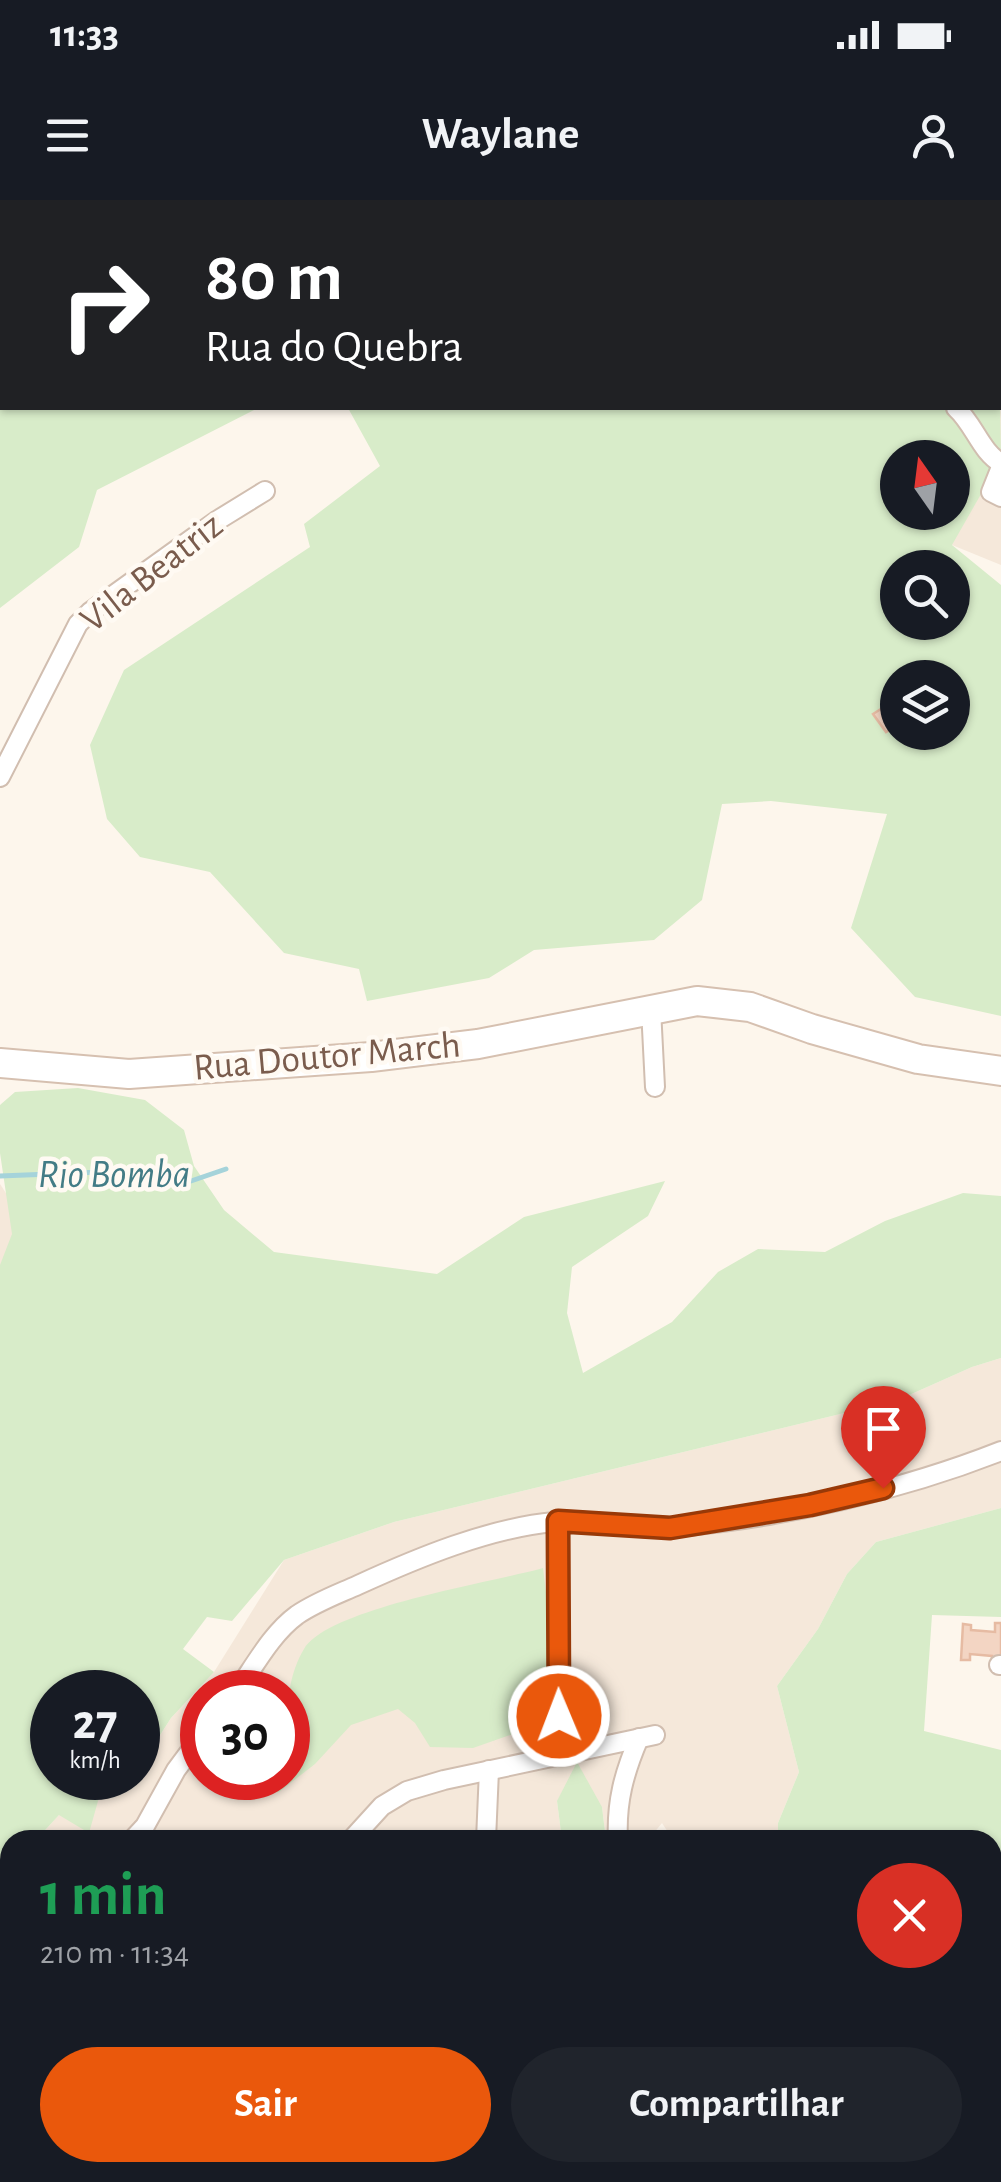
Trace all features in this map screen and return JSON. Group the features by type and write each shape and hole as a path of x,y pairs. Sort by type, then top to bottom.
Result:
{"main road":[{"name":"Rua Doutor March","path":"0,1063 129,1074 371,1057 478,1044 697,1001 750,1007 918,1059 1001,1072"}],"street":[{"path":"958,410 1001,465 991,492 1001,496"},
{"name":"Vila Beatriz","path":"0,776 78,624 218,520 265,491"},
{"path":"651,1010 655,1087"},
{"path":"252,1670 278,1634 314,1604 410,1562 521,1527 558,1521 670,1528 713,1523 919,1480 1001,1451"},
{"path":"558,1521 560,1754"},
{"path":"361,1830 382,1806 407,1791 647,1736 623,1775 616,1813 617,1830"},
{"path":"141,1830 180,1765"},
{"path":"486,1830 489,1770"}],"shaded area":[{"path":"1001,410 1001,565 952,545 957,530 970,530 970,495"},
{"path":"0,1184 52,1264 0,1314"},
{"path":"1001,1358 1001,1508 876,1542 847,1574 818,1629 777,1686 799,1772 778,1830 667,1830 662,1823 656,1830 605,1830 602,1807 557,1801 561,1830 45,1830 59,1815 88,1800 160,1800 160,1735 180,1708 180,1800 310,1800 310,1670 215,1670 284,1560 394,1522 898,1400"}],"green space":[{"path":"0,410 254,410 97,490 79,547 0,608"},
{"path":"349,410 1000,410 1001,459 970,513 970,440 880,440 880,530 961,530 952,545 958,550 880,550 880,640 970,640 970,560 1001,585 1001,1016 915,997 851,928 887,814 771,801 722,804 702,900 654,940 534,950 489,978 367,1001 359,969 284,953 210,872 140,857 107,819 90,745 124,670 310,547 304,524 380,466"},
{"path":"78,1088 145,1100 184,1130 194,1166 224,1210 274,1252 437,1274 524,1217 665,1181 648,1216 572,1267 567,1313 583,1373 672,1322 718,1272 758,1249 825,1252 885,1221 963,1193 1001,1196 1001,1358 898,1400 394,1522 284,1560 232,1621 207,1617 183,1649 211,1670 180,1670 180,1708 160,1735 160,1670 30,1670 30,1800 98,1800 90,1830 59,1815 45,1830 0,1830 0,1265 12,1234 0,1153 0,1105 15,1092"},
{"path":"1001,1508 1001,1617 932,1615 924,1731 1001,1750 1001,1830 778,1830 799,1772 777,1686 818,1629 847,1574 876,1542"},
{"path":"543,1568 556,1672 547,1712 539,1725 473,1748 430,1747 415,1723 398,1709 351,1725 310,1768 310,1670 295,1670 304,1649 319,1634 345,1621 414,1598"},
{"path":"577,1762 602,1807 605,1830 561,1830 557,1801"}],"building":[{"path":"995,1623 1001,1623 1001,1661 970,1654 970,1660 961,1660 963,1624 971,1625 971,1630 995,1632"}],"waterway":[{"name":"Rio Bomba","path":"0,1176 127,1171 191,1181 226,1169"}],"route":[{"path":"559,1716 558,1521 670,1528 810,1505 883,1488"}]}
